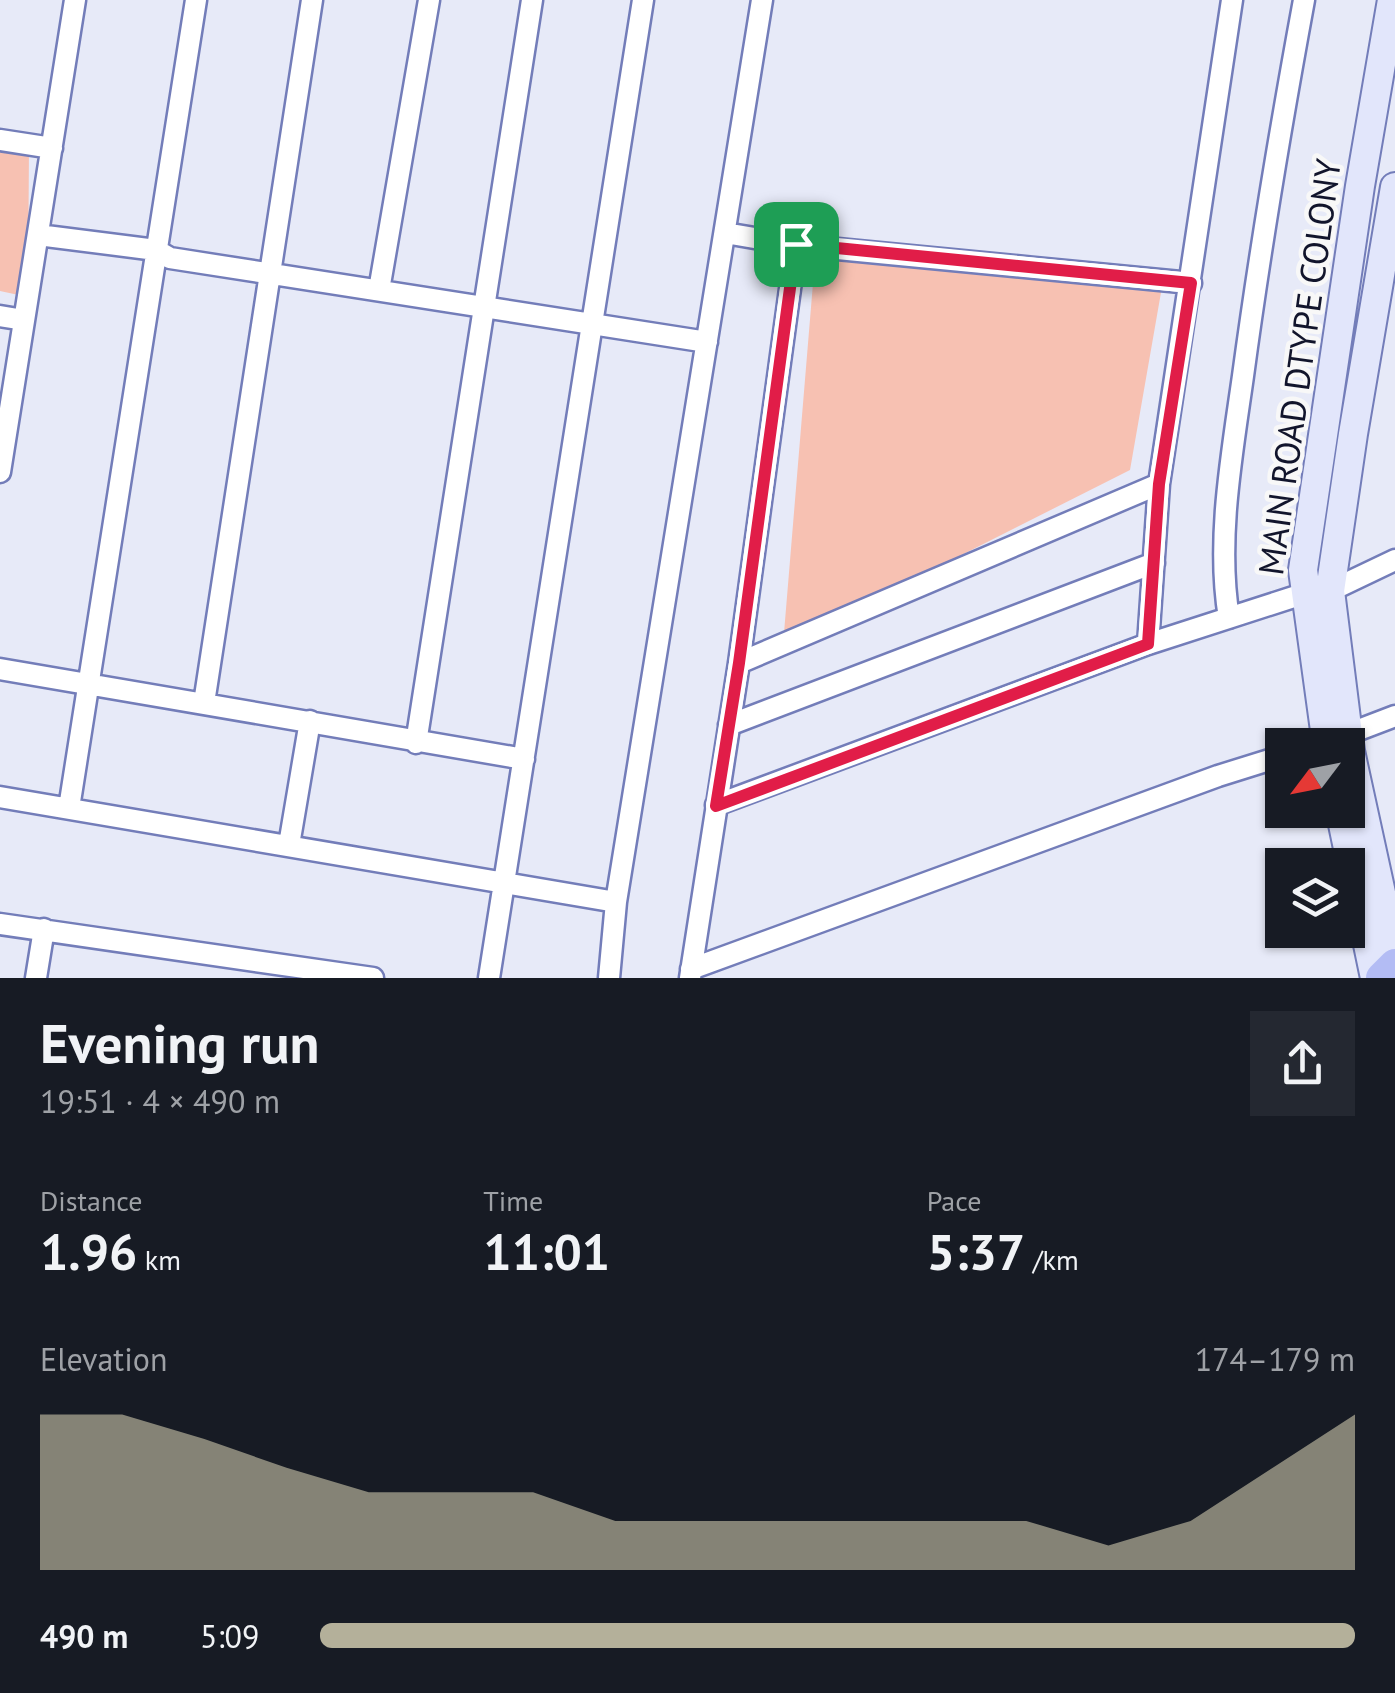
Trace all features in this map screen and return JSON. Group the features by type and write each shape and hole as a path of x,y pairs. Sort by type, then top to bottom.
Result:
{"highway":[{"path":"1378,978 1394,947"}],"main road":[{"name":"MAIN ROAD DTYPE COLONY","path":"1318,592 1303,570 1392,0"},
{"name":"MAIN ROAD DTYPE COLONY","path":"1329,728 1318,592 1353,434 1395,187"},
{"path":"1344,828 1378,978"},
{"name":"MAIN ROAD DTYPE COLONY","path":"1357,828 1394,947"}],"street":[{"path":"0,472 74,0"},
{"path":"68,808 196,0"},
{"path":"204,703 312,0"},
{"path":"379,290 428,0"},
{"path":"416,743 532,0"},
{"path":"489,978 643,0"},
{"path":"609,978 616,902 762,0"},
{"path":"1148,644 1159,484 1232,0"},
{"path":"1229,618 1222,578 1235,432 1266,200 1304,0"},
{"path":"0,140 52,148"},
{"path":"725,233 796,244 1191,283"},
{"path":"38,235 156,250 170,258 707,342"},
{"path":"796,244 739,663 690,974 1265,762"},
{"path":"0,316 24,320"},
{"path":"739,663 1159,484"},
{"path":"716,806 1148,644 1318,592 1395,560"},
{"path":"729,725 1154,563"},
{"path":"0,669 524,759"},
{"path":"1365,728 1395,716"},
{"path":"289,845 310,722"},
{"path":"0,797 616,902"},
{"path":"0,924 373,978"},
{"path":"36,978 44,929"}],"shaded area":[{"path":"0,140 29,144 28,297 0,291"},
{"path":"816,247 1163,281 1130,470 783,645"}],"route":[{"path":"796,244 1191,283 1159,484 1148,644 716,806 739,663 796,244"}]}
